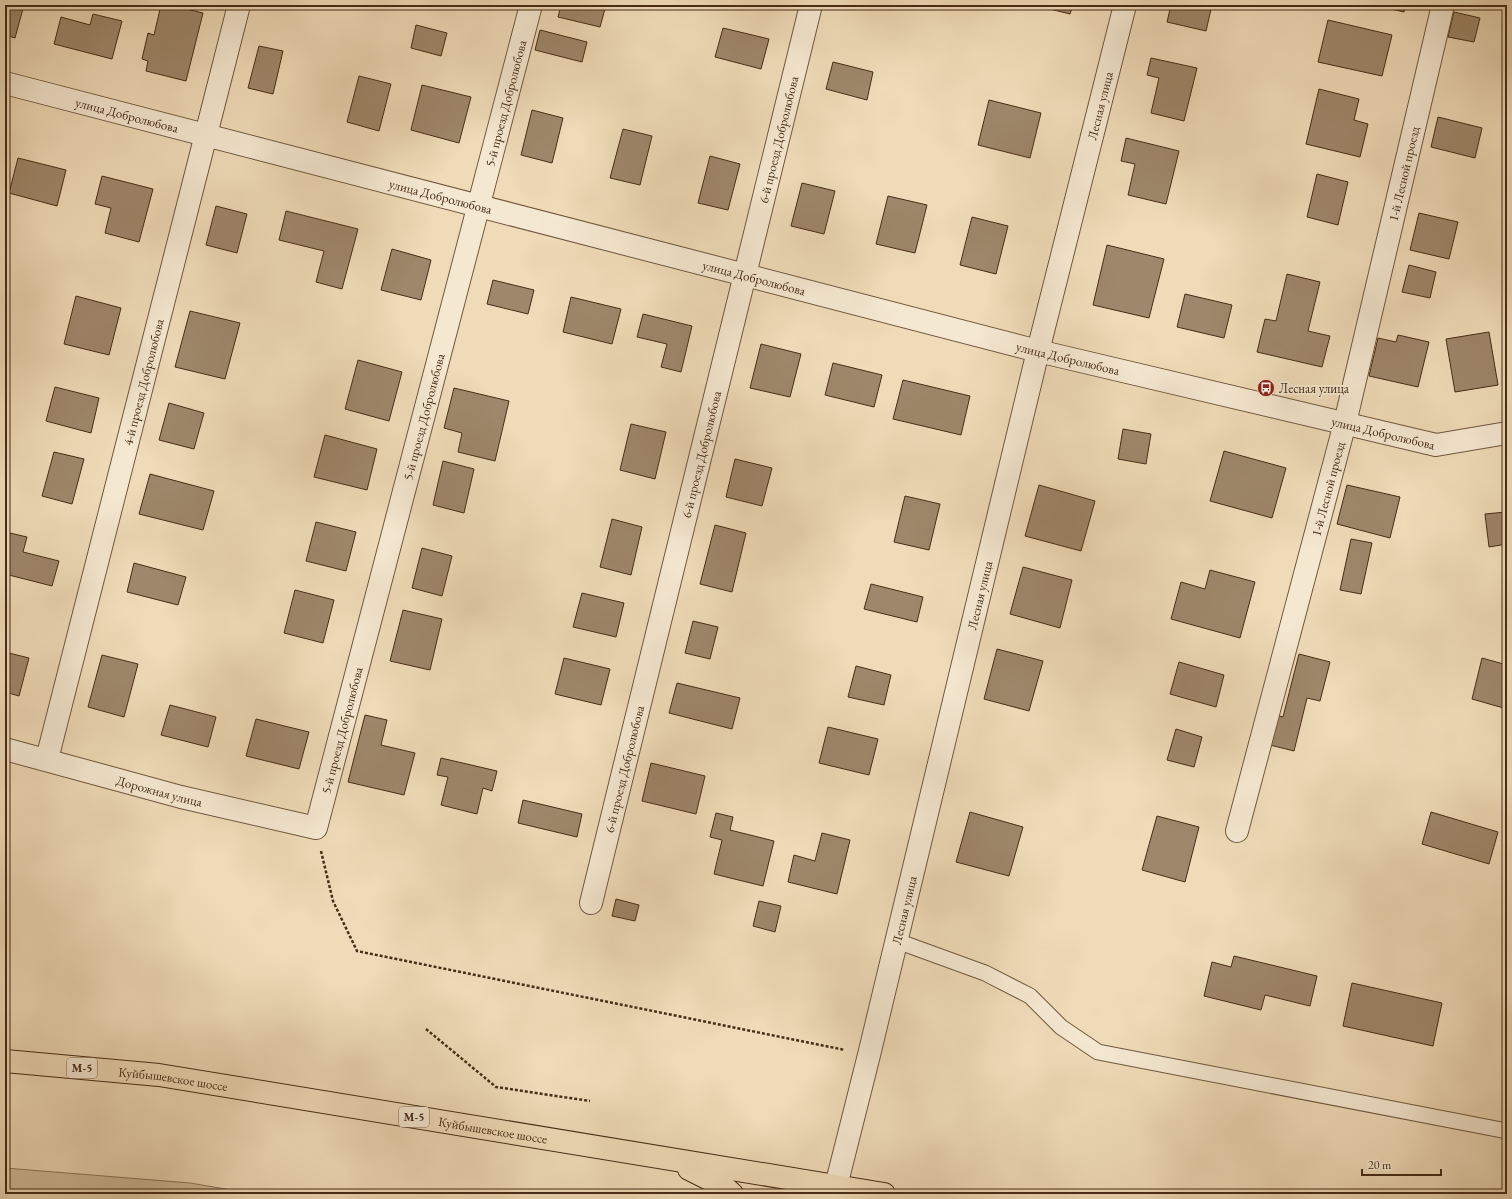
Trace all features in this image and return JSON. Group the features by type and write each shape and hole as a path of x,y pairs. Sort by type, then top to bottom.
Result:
{"highway":[{"name":"Куйбышевское шоссе","path":"5,1061 159,1075 669,1158 834,1190 884,1194"},
{"path":"669,1158 723,1186 732,1194"}],"street":[{"name":"4-й проезд Добролюбова","path":"47,759 239,5"},
{"name":"5-й проезд Добролюбова","path":"316,828 531,5"},
{"name":"6-й проезд Добролюбова","path":"591,903 811,5"},
{"name":"Лесная улица","path":"834,1190 869,1055 1038,351 1125,5"},
{"name":"1-й Лесной проезд","path":"1237,831 1345,423 1443,5"},
{"name":"улица Добролюбова","path":"5,83 1038,351 1436,445 1507,433"},
{"name":"Дорожная улица","path":"5,749 47,759 181,797 316,828"}],"lane":[{"path":"896,941 985,973 1030,996 1061,1027 1098,1052 1507,1131"}],"path":[{"path":"316,828 333,901 357,951 869,1055"},
{"path":"426,1029 496,1088 590,1101"}],"shaded area":[{"path":"5,1168 190,1183 255,1194 5,1194"}],"building":[{"path":"5,5 24,5 15,38 5,35"},
{"path":"161,5 171,5 203,13 186,81 146,71 148,61 142,59 148,33 154,35"},
{"path":"561,5 606,5 600,27 558,17"},
{"path":"1034,5 1073,5 1070,14"},
{"path":"1171,5 1212,5 1206,31 1167,22"},
{"path":"1374,5 1405,5 1404,12"},
{"path":"1454,12 1480,18 1474,42 1448,37"},
{"path":"93,14 122,21 112,59 54,44 61,17 90,25"},
{"path":"1328,20 1392,35 1382,76 1318,62"},
{"path":"416,25 447,33 441,56 411,48"},
{"path":"723,28 769,39 761,69 715,57"},
{"path":"540,30 587,42 582,62 535,50"},
{"path":"259,46 283,51 273,94 248,88"},
{"path":"1151,58 1197,68 1184,121 1151,113 1159,78 1147,75"},
{"path":"833,62 873,72 867,100 826,89"},
{"path":"359,76 391,84 379,131 347,122"},
{"path":"422,85 471,97 459,143 411,130"},
{"path":"1319,89 1359,99 1354,120 1368,124 1360,157 1306,144"},
{"path":"989,100 1041,113 1030,158 978,145"},
{"path":"532,110 563,118 552,163 521,155"},
{"path":"1438,117 1482,128 1475,158 1431,147"},
{"path":"623,129 652,136 640,185 610,178"},
{"path":"1126,138 1179,151 1166,204 1128,195 1135,164 1121,161"},
{"path":"710,156 740,164 728,210 698,203"},
{"path":"18,158 66,170 57,206 9,193"},
{"path":"1317,174 1348,182 1338,225 1307,217"},
{"path":"102,176 153,189 139,242 105,233 111,208 95,204"},
{"path":"802,183 835,191 824,234 791,226"},
{"path":"888,196 927,205 915,253 876,244"},
{"path":"216,206 247,214 237,253 206,245"},
{"path":"286,211 358,229 342,289 316,282 324,251 279,240"},
{"path":"1419,213 1458,222 1449,259 1410,250"},
{"path":"972,217 1008,226 996,274 960,265"},
{"path":"1107,245 1164,259 1149,318 1093,305"},
{"path":"392,249 431,260 421,300 381,290"},
{"path":"1409,265 1436,272 1430,298 1402,292"},
{"path":"1287,274 1320,282 1308,331 1330,336 1322,367 1257,352 1265,319 1276,321"},
{"path":"493,280 534,290 528,314 487,304"},
{"path":"1185,294 1232,305 1224,338 1177,327"},
{"path":"76,296 121,308 109,355 64,344"},
{"path":"571,297 621,309 612,344 563,332"},
{"path":"190,311 240,323 225,379 175,367"},
{"path":"643,314 692,326 681,372 661,367 667,344 637,337"},
{"path":"1489,332 1498,385 1455,392 1446,339"},
{"path":"1398,335 1429,342 1418,387 1369,376 1378,338 1396,342"},
{"path":"761,344 801,354 790,397 750,388"},
{"path":"358,360 402,372 389,421 345,409"},
{"path":"833,363 882,375 874,407 825,395"},
{"path":"903,380 970,396 961,435 893,419"},
{"path":"55,387 99,398 91,433 46,421"},
{"path":"454,388 509,401 495,461 458,452 462,433 444,428"},
{"path":"169,403 204,413 194,449 159,440"},
{"path":"631,424 666,432 655,479 620,470"},
{"path":"1123,429 1151,434 1146,464 1118,459"},
{"path":"325,435 377,449 367,490 314,477"},
{"path":"1224,451 1286,468 1272,518 1210,501"},
{"path":"54,452 84,459 72,504 42,496"},
{"path":"735,459 772,468 762,506 726,497"},
{"path":"443,461 474,469 464,513 433,505"},
{"path":"150,474 214,491 203,530 139,514"},
{"path":"1039,485 1095,501 1081,551 1025,536"},
{"path":"1347,485 1400,497 1390,538 1337,524"},
{"path":"1504,494 1507,494 1507,544 1489,547 1485,514 1506,512"},
{"path":"905,496 940,504 929,550 894,542"},
{"path":"612,519 642,527 631,575 600,567"},
{"path":"316,522 356,532 346,571 306,561"},
{"path":"715,525 746,533 732,592 700,584"},
{"path":"10,533 27,537 23,552 59,561 52,586 5,574 5,551"},
{"path":"1351,539 1372,543 1361,594 1340,590"},
{"path":"422,548 452,556 442,596 412,588"},
{"path":"134,563 186,577 178,605 127,592"},
{"path":"1023,567 1072,580 1060,628 1010,614"},
{"path":"1210,570 1255,582 1240,638 1171,619 1181,582 1205,589"},
{"path":"871,584 923,597 917,622 864,609"},
{"path":"295,590 334,600 323,643 284,633"},
{"path":"582,593 624,603 616,637 573,627"},
{"path":"403,610 442,619 430,670 390,661"},
{"path":"693,621 718,627 710,659 685,653"},
{"path":"997,649 1043,661 1029,711 984,699"},
{"path":"5,652 29,658 19,696 5,692"},
{"path":"1299,654 1330,662 1320,701 1307,698 1294,751 1266,744 1273,714 1283,717"},
{"path":"102,655 138,664 124,717 88,707"},
{"path":"564,658 610,669 601,705 555,694"},
{"path":"1482,658 1507,665 1507,709 1472,699"},
{"path":"1179,662 1224,675 1216,707 1170,694"},
{"path":"856,666 891,675 884,705 848,697"},
{"path":"677,683 740,698 732,729 669,713"},
{"path":"170,705 216,717 208,747 161,735"},
{"path":"365,715 387,720 381,745 415,753 404,795 348,782"},
{"path":"256,719 309,732 299,769 246,756"},
{"path":"828,727 878,739 869,775 819,763"},
{"path":"1176,729 1202,737 1194,767 1167,760"},
{"path":"441,758 497,771 492,791 483,788 477,814 441,805 448,777 437,775"},
{"path":"651,763 705,776 696,814 642,801"},
{"path":"523,800 582,814 577,837 518,823"},
{"path":"970,812 1023,827 1009,876 956,862"},
{"path":"1431,812 1498,832 1489,864 1422,844"},
{"path":"716,813 733,817 730,830 774,841 763,886 714,874 722,840 710,837"},
{"path":"1157,816 1199,827 1185,882 1142,870"},
{"path":"822,833 850,840 837,894 788,882 794,855 815,861"},
{"path":"616,899 639,905 635,921 612,916"},
{"path":"759,901 781,906 775,932 753,926"},
{"path":"1234,956 1317,976 1310,1006 1265,995 1261,1010 1204,996 1212,962 1231,967"},
{"path":"1352,983 1442,1003 1433,1046 1343,1026"}],"place":[{"name":"Лесная улица","path":"1266,388"}]}
